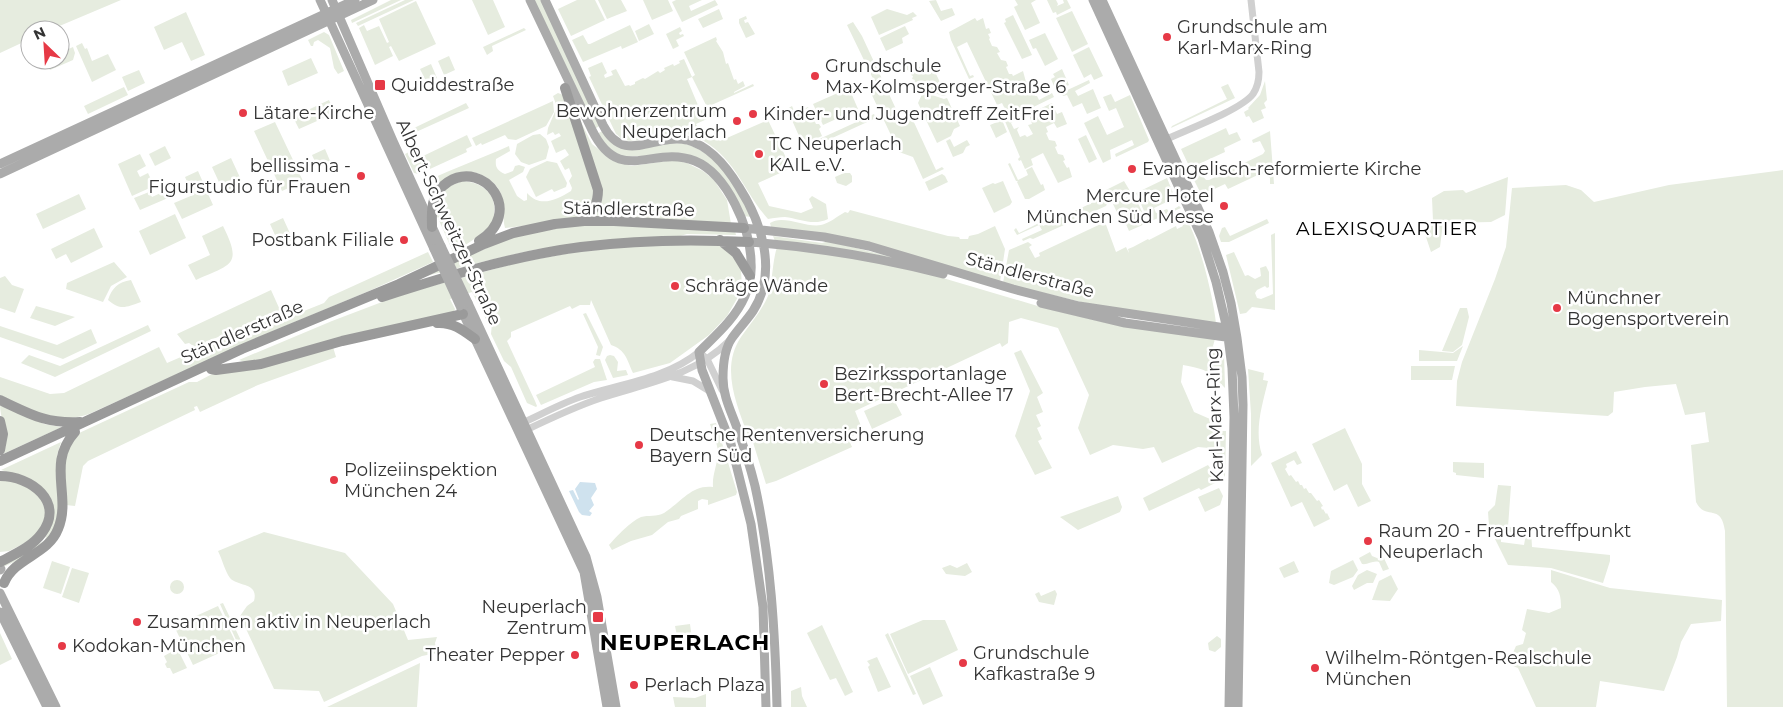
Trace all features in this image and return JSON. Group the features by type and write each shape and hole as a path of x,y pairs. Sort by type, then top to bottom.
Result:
{"highway":[{"path":"564,88 598,190 595,207 584,221"},
{"path":"432,226 434,200 440,189 450,181 461,177 471,177 482,181 493,190 498,198 500,216 490,234 461,251 450,262"},
{"name":"Ständlerstraße","path":"0,461 257,342 399,284 450,262 484,244 513,233 555,224 584,221 744,228"},
{"path":"720,240 736,253 750,276"},
{"name":"Ständlerstraße","path":"0,467 211,369 298,331 372,301 430,282 483,267 580,248 631,243 720,240 749,242"},
{"path":"211,369 261,364 342,342 421,324 465,307"},
{"path":"421,324 450,323 475,339"},
{"path":"0,400 42,420 86,421"},
{"path":"0,422 3,434 0,450"},
{"path":"0,567 42,550 58,532 62,509 60,474 62,454 66,443 75,432"},
{"path":"0,476 18,478 30,483 40,491 49,508 49,520 41,535 34,542 14,554 0,567"},
{"path":"0,554 14,554"},
{"path":"2,592 8,574 28,557"}],"main road":[{"name":"Albert-Schweitzer-Straße","path":"320,0 438,247 450,262 475,339 521,428"},
{"path":"0,174 328,17 336,8 355,0"},
{"path":"336,8 374,0"},
{"path":"530,0 599,144 605,150 621,159 636,162 674,156 687,158 702,164 718,178 726,189 749,242 750,276 744,298 721,331 699,352 704,361 713,395 731,444 741,480 756,556 764,616 766,707"},
{"path":"545,0 603,125 610,136 623,145 636,146 662,141 683,140 693,142 704,148 718,160 735,180 752,210 759,229 763,243 765,284 754,310 731,339 723,378 726,398 743,444 754,484 768,560 774,618 777,707"},
{"name":"Karl-Marx-Ring","path":"1093,0 1202,238 1232,333 1234,417 1229,707"},
{"name":"Karl-Marx-Ring","path":"1102,0 1212,239 1227,289 1243,405 1238,707"},
{"name":"Albert-Schweitzer-Straße","path":"336,8 432,226 438,247"},
{"path":"0,164 328,17"},
{"path":"552,45 564,88"},
{"path":"592,130 599,131 603,125"},
{"name":"Ständlerstraße","path":"744,228 824,237 869,246 1013,289 1079,306 1232,333"},
{"name":"Ständlerstraße","path":"749,242 808,246 872,257 946,274 1040,303 1094,317 1140,325 1232,333"},
{"name":"Albert-Schweitzer-Straße","path":"465,307 521,428"},
{"path":"521,428 593,597 616,707"},
{"path":"756,556 761,563 768,560"},
{"path":"2,592 51,705"},
{"path":"593,597 607,707"},
{"path":"0,612 51,705"}],"street":[{"path":"1167,139 1239,105 1254,93 1259,72 1251,0"},
{"path":"521,428 582,405 673,376 704,361 731,339"},
{"path":"521,428 578,398 666,371 687,361 699,352"},
{"path":"704,361 726,398"},
{"path":"673,376 693,381 713,395"}],"shaded area":[{"path":"0,0 121,0 70,22 70,20 20,20 20,44 0,53"},
{"path":"391,0 401,0 352,23 351,20"},
{"path":"405,0 414,0 358,26 356,23"},
{"path":"472,0 493,0 505,27 488,35"},
{"path":"533,0 541,0 599,124 595,129"},
{"path":"577,0 595,0 605,20 571,36 558,9"},
{"path":"598,0 621,0 627,11 607,19"},
{"path":"643,0 668,0 673,11 652,20"},
{"path":"676,0 702,0 689,6 691,11 715,0 718,5 682,22 672,2"},
{"path":"936,0 941,11 952,8 955,15 941,21 929,1"},
{"path":"1015,0 1036,0 1031,3 1040,23 1025,30 1014,7 1018,5"},
{"path":"1047,0 1056,0 1057,6 1064,3 1063,0 1067,0 1071,8 1057,15 1056,12 1053,13"},
{"path":"416,1 436,44 399,61 391,46 389,47 393,56 375,65 359,28 364,25 367,31 379,26 387,43 389,42 379,19"},
{"path":"719,9 723,19 703,28 698,19"},
{"path":"887,9 907,15 913,12 917,16 912,18 913,20 879,35 871,17"},
{"path":"1072,11 1088,44 1072,52 1056,18"},
{"path":"186,12 205,55 191,61 182,42 164,50 154,27"},
{"path":"1013,15 1032,55 1022,59 1004,23 1006,22 1005,19"},
{"path":"746,16 745,23 748,22 755,34 746,38 739,19"},
{"path":"975,18 977,21 983,18 986,29 989,28 991,33 988,34 992,46 997,47 1000,52 997,53 1001,60 1006,61 1009,74 1013,76 1023,71 1026,82 1028,81 1030,86 1032,85 1035,96 1039,100 1052,93 1054,97 1019,114 1016,109 1007,113 1002,103 997,105 967,42 957,47 970,76 973,75 974,77 969,79 949,32"},
{"path":"853,22 862,36 902,122 912,118 936,170 942,167 944,169 923,179 913,157 899,152 869,89 876,85 847,25"},
{"path":"649,24 654,34 639,41 635,31"},
{"path":"630,25 638,42 622,49 621,46 583,62 572,40 583,35 588,44 590,44"},
{"path":"905,26 909,34 902,38 903,43 886,51 880,38"},
{"path":"680,27 682,31 679,33 684,36 676,40 679,46 673,49 666,34"},
{"path":"524,28 526,30 492,46 493,51 487,55 483,47"},
{"path":"324,32 329,35 344,71 338,74 334,68 330,48 318,40 311,46 308,40"},
{"path":"1045,33 1058,59 1045,66 1036,48 1033,49 1029,40"},
{"path":"716,37 716,41 723,52 726,64 728,63 734,80 736,79 738,84 743,81 745,86 734,93 753,84 754,86 707,107 692,77 695,75 684,52"},
{"path":"82,43 85,49 87,48 92,61 108,54 116,70 92,82 76,46"},
{"path":"73,47 75,53 73,60 70,61 70,48"},
{"path":"1089,47 1103,76 1094,80 1091,74 1084,78 1073,55"},
{"path":"449,56 455,70 444,75 438,61"},
{"path":"928,57 946,95 943,96 916,86 915,80 912,79 912,72 902,68 904,62 919,67 926,64 928,61 926,58"},
{"path":"311,58 318,73 288,86 282,71"},
{"path":"684,59 692,77 687,79 700,110 706,112 716,110 718,114 696,124 699,130 714,136 720,141 768,120 791,168 758,183 769,206 801,213 813,208 809,199 812,196 826,204 828,219 812,222 785,217 768,219 730,164 721,154 698,138 678,134 629,141 621,139 616,134 589,77 591,76 588,68 602,62 607,73 604,75 605,78 613,75 611,71 616,69 625,86 630,86 658,71 660,73 665,70 664,68 680,63 679,61"},
{"path":"431,64 437,78 427,83 420,69"},
{"path":"1062,69 1069,85 1056,91 1051,79 1055,77 1053,74"},
{"path":"139,70 145,83 128,91 122,77"},
{"path":"1089,80 1090,83 1075,91 1078,96 1093,89 1101,108 1087,114 1082,103 1073,107 1067,95 1063,96 1061,93"},
{"path":"1265,81 1267,100 1264,103 1266,108 1261,110 1264,118 1253,123 1249,116 1246,117 1244,112 1249,109 1260,95"},
{"path":"1228,84 1235,98 1171,128 1227,99 1221,87"},
{"path":"124,87 128,95 88,114 84,106"},
{"path":"849,88 858,109 823,125 813,104"},
{"path":"923,92 944,99 947,98 960,126 954,129 951,136 937,143 918,103"},
{"path":"558,93 563,95 594,192 592,205 585,215 577,219 505,228 503,202 499,189 491,180 474,172 459,175 431,196 426,187 427,181 509,146 510,151 496,159 496,164 498,170 505,174 513,171 515,166 525,167 523,172 509,180 517,196 524,201 527,200 527,193 537,200 548,201 571,191 572,188 569,181 572,176 569,168 565,170 560,161 569,155 565,149 556,153 551,141 561,136 559,133 555,135 553,132 547,135 557,107 553,96"},
{"path":"1111,94 1115,102 1130,95 1149,140 1116,157 1115,154 1134,145 1132,140 1110,150 1111,159 1103,163 1084,123 1098,116 1107,135 1124,127 1116,108 1109,111 1103,97"},
{"path":"329,100 335,113 299,129 293,117"},
{"path":"553,101 554,112 546,126 516,140 508,139 505,135 476,146 472,138"},
{"path":"466,103 469,108 416,132 414,128"},
{"path":"1052,103 1057,114 1062,112 1067,124 1057,128 1054,123 1046,127 1048,132 1046,133 1049,140 1055,141 1058,154 1063,155 1065,160 1063,161 1067,168 1069,167 1072,177 1058,183 1043,153 1031,159 1033,165 1025,169 1021,160 1019,161 1018,159 1020,157 1004,119 1012,115 1015,117 1016,120 1011,123 1014,129 1019,127 1017,130 1020,137 1025,135 1027,137 1033,134 1028,125 1032,124 1029,114"},
{"path":"792,106 795,113 808,107 816,124 819,124 821,127 819,129 822,136 803,145 787,109"},
{"path":"577,114 592,144 614,161 632,166 674,160 687,163 703,171 714,180 727,200 731,224 594,217 597,209"},
{"path":"874,114 876,118 806,150 804,146"},
{"path":"1002,120 1007,132 996,138 990,125"},
{"path":"275,122 303,181 282,191 254,131"},
{"path":"1226,128 1229,135 1237,132 1241,140 1224,148 1225,152 1190,168 1181,149"},
{"path":"603,131 612,142 623,148 634,149 669,144 682,144 694,147 721,168 735,187 752,217 743,216 705,163 653,156 617,156 596,134"},
{"path":"1270,131 1274,184 1270,184 1270,178 1262,173 1228,189 1225,184 1208,192 1206,189 1200,192 1190,172 1203,166 1206,171 1201,174 1206,180 1209,180 1263,154 1265,151 1260,141 1253,143 1252,140"},
{"path":"540,134 546,139 549,147 546,159 529,165 521,162 515,154 517,144 533,135"},
{"path":"467,135 472,146 466,149 467,152 419,174 414,173 405,154 417,148 421,157"},
{"path":"1086,135 1097,159 1089,163 1078,139"},
{"path":"950,139 954,147 967,140 970,145 966,147 963,153 953,157 946,141"},
{"path":"165,146 171,158 155,166 149,154"},
{"path":"325,149 331,163 318,168 312,155"},
{"path":"140,154 146,166 137,171 140,177 148,173 154,186 132,196 118,164"},
{"path":"231,158 243,184 224,193 212,167"},
{"path":"547,161 557,163 567,183 566,187 554,192 552,189 536,197 526,177 530,169"},
{"path":"1010,163 1018,180 1028,175 1026,170 1032,167 1045,190 1029,199 1025,199 1018,181 1016,181 1008,164"},
{"path":"1783,170 1783,707 1727,707 1725,531 1720,517 1700,508 1696,502 1691,445 1709,442 1705,412 1685,415 1676,384 1614,392 1613,412 1608,416 1456,406 1457,381 1462,362 1506,247 1512,188 1566,185 1581,190 1594,202 1669,185"},
{"path":"198,171 213,205 182,219 174,203 193,195 185,177"},
{"path":"844,173 850,173 852,176 852,182 846,186 837,183 835,177"},
{"path":"942,174 948,182 929,191 925,182"},
{"path":"1508,177 1505,215 1491,222 1443,223 1440,247 1431,252 1424,231 1433,221 1432,198 1444,191 1463,190 1466,193"},
{"path":"1167,178 1175,198 1154,208 1156,213 1167,209 1169,212 1179,206 1181,208 1149,222 1136,193"},
{"path":"462,181 481,186 486,190 493,200 494,220 481,234 453,252 437,216 435,203 446,188"},
{"path":"1003,181 1012,202 1010,205 994,213 982,188"},
{"path":"1124,181 1130,191 1111,200 1106,190"},
{"path":"165,191 168,198 140,210 134,198 149,192 152,197"},
{"path":"79,194 86,209 43,229 36,214"},
{"path":"1134,194 1147,223 1129,231 1125,222 1122,223 1113,204"},
{"path":"1100,199 1102,202 1105,201 1106,206 1033,239 1030,238 1023,241 1022,239 1042,230 1039,225 1017,235 1014,230 1016,228 1019,233 1041,222 1043,226"},
{"path":"850,210 948,236 959,237 960,239 968,239 969,236 995,226 1005,249 1000,282 911,255 771,227 770,223 788,220 809,225 821,225 830,222 845,212 848,213"},
{"path":"1181,212 1193,232 1199,248 1212,298 1216,323 1098,306 1003,283 1009,250 1028,242 1032,245 1029,247 1035,258 1040,256 1039,253 1105,222 1116,252 1126,247 1129,253 1128,249 1148,239 1176,226 1177,229 1183,226 1180,224 1177,214"},
{"path":"175,214 186,238 150,255 139,231"},
{"path":"283,218 293,240 280,246 270,224"},
{"path":"1267,219 1269,223 1229,242 1221,242 1219,236 1222,228 1225,227 1230,236"},
{"path":"584,224 735,231 736,235 687,234 677,237 538,249 422,277 514,236"},
{"path":"223,226 232,249 230,262 196,280 188,265 210,255 202,236"},
{"path":"94,228 103,247 71,263 66,254 56,259 51,249"},
{"path":"1275,233 1275,310 1252,307 1246,313 1240,314 1226,255 1234,252 1245,276 1248,275 1255,279 1261,276 1260,268 1266,266 1269,272 1269,287 1265,286 1255,293 1257,298 1261,299 1273,294 1271,235"},
{"path":"773,236 822,243 829,241 911,262 775,241"},
{"path":"657,244 717,245 726,248 736,257 741,269 742,290 727,316 709,335 670,363 633,373 623,353 611,345 591,300 590,305 580,305 572,309 570,306 511,332 511,337 507,341 536,407 527,403 511,367 504,361 491,334 492,323 487,321 472,292 450,299 455,309 453,313 273,358 245,362 239,360 403,294 516,263 576,252"},
{"path":"777,247 844,256 909,268 1041,307 1099,321 1215,339 1213,346 1216,351 1224,353 1225,388 1207,372 1183,365 1181,382 1194,412 1210,419 1211,431 1226,431 1225,477 1209,448 1198,447 1162,463 1154,447 1143,449 1113,445 1090,455 1078,428 1089,395 1058,328 1021,318 1009,322 1008,343 1002,347 1000,343 855,411 863,431 848,438 852,447 766,484 751,436 748,436 739,412 731,374 735,349 768,296"},
{"path":"428,252 433,262 259,337 89,414 64,418 43,415 0,395 0,377 50,394 64,393 159,347 167,363 280,314 289,317 324,303 329,297"},
{"path":"114,262 127,277 111,286 103,302 66,289 67,283"},
{"path":"5,276 12,285 24,289 15,313 0,308 0,278"},
{"path":"131,280 141,302 120,307 108,300 116,286"},
{"path":"271,290 280,310 195,347 189,343 185,344 177,334"},
{"path":"36,306 75,317 55,326 30,318"},
{"path":"1460,308 1467,308 1469,317 1462,345 1453,352 1442,351"},
{"path":"586,313 603,347 600,356 596,355 598,347 583,314"},
{"path":"148,325 151,331 55,377 21,363 29,355 60,366"},
{"path":"0,326 57,345 91,329 97,343 63,359 0,337"},
{"path":"1463,346 1457,361 1419,361 1419,350 1453,353"},
{"path":"333,347 336,357 258,385 200,412 197,406 194,407 195,410 88,461 83,466 75,506 66,505 64,455 77,434 189,382 197,382 214,373"},
{"path":"1021,350 1043,393 1037,397 1043,412 1036,415 1041,426 1037,428 1042,439 1038,441 1052,468 1035,475 1015,436 1030,391 1014,353"},
{"path":"610,355 614,356 618,362 617,371 626,370 628,375 613,378 605,360"},
{"path":"595,359 600,359 607,380 594,382 541,405 536,395 595,367 593,362"},
{"path":"1411,366 1455,366 1452,380 1411,380"},
{"path":"1248,369 1264,373 1263,380 1268,381 1259,427 1262,455 1251,466 1251,414"},
{"path":"893,398 902,415 872,429 864,411"},
{"path":"0,404 44,424 62,427 3,454 6,434"},
{"path":"716,423 737,492 736,495 708,505 708,500 702,499 698,501 698,509 681,516 679,519 668,522 652,535 631,541 612,550 609,545 637,519 664,513 692,491 699,488 713,487 718,451 710,424"},
{"path":"1345,428 1362,464 1362,484 1371,501 1358,507 1347,484 1334,491 1312,444"},
{"path":"61,442 57,455 59,513 53,534 27,556 1,568 0,565 25,553 45,540 53,514 26,477 1,470"},
{"path":"1296,451 1302,463 1297,465 1294,460 1286,464 1287,467 1285,469 1289,476 1291,475 1296,482 1298,481 1304,489 1306,488 1317,501 1319,500 1323,506 1321,507 1322,510 1327,513 1330,519 1314,527 1302,502 1291,507 1271,463"},
{"path":"1453,462 1484,463 1484,478 1456,475 1453,472"},
{"path":"1208,465 1219,481 1149,511 1143,498"},
{"path":"0,477 19,481 41,497 46,512 42,528 27,542 9,551 0,552"},
{"path":"1498,485 1511,486 1508,527 1531,529 1532,547 1610,555 1603,583 1551,568 1508,565 1495,539 1501,539 1501,542 1524,545 1526,534 1502,531 1501,535 1493,535 1489,526 1488,512 1495,505"},
{"path":"1219,488 1223,496 1220,505 1205,512 1198,497"},
{"path":"1118,496 1122,507 1120,512 1078,530 1060,517"},
{"path":"264,532 345,553 393,604 408,640 437,637 435,643 437,653 422,656 324,702 319,691 274,689 240,616 247,606 254,601 255,595 251,588 230,578 218,551"},
{"path":"1370,552 1372,556 1377,558 1383,556 1389,569 1383,571 1379,562 1362,564 1359,558"},
{"path":"1353,560 1358,570 1353,577 1334,585 1329,583 1331,571"},
{"path":"52,561 70,567 61,594 43,588"},
{"path":"1294,561 1299,572 1284,578 1279,568"},
{"path":"967,563 972,572 965,576 946,574 942,568 950,565 957,568"},
{"path":"72,568 89,573 79,603 62,597"},
{"path":"1367,570 1377,574 1373,583 1367,583 1354,590 1352,586 1358,575"},
{"path":"1551,570 1610,588 1722,600 1721,621 1691,624 1681,642 1664,691 1600,681 1596,707 1536,707 1518,668 1508,664 1516,646 1523,644 1526,633 1522,630 1527,609 1549,613 1561,608 1559,594 1551,582"},
{"path":"1391,575 1398,589 1390,601 1372,600 1379,581"},
{"path":"174,580 180,580 184,587 180,594 174,594 170,590 170,584"},
{"path":"1055,590 1057,594 1054,605 1039,602 1035,594 1039,592 1041,596"},
{"path":"223,603 244,647 240,649 220,604"},
{"path":"218,606 237,645 193,665 174,626"},
{"path":"923,620 945,620 958,650 908,674 890,634"},
{"path":"690,624 692,639 678,641 675,626"},
{"path":"822,625 853,692 845,696 836,678 830,680 807,633"},
{"path":"0,633 12,659 0,665"},
{"path":"888,633 916,694 913,695 885,635"},
{"path":"1217,636 1221,639 1221,647 1215,652 1209,650 1208,643"},
{"path":"174,642 187,668 173,674 165,664 167,662 164,656 173,651 170,644"},
{"path":"877,657 891,687 878,692 867,661"},
{"path":"420,663 417,707 327,707"},
{"path":"930,667 943,696 923,705 910,676"},
{"path":"801,687 802,696 807,707 791,707 791,691"},
{"path":"706,694 706,707 675,707 673,697 695,698"}],"water":[{"path":"580,482 595,483 597,489 591,498 594,505 589,511 592,513 590,516 582,515 579,512 569,491 573,490 578,500 575,489"}],"place":[{"name":"Grundschule am Karl-Marx-Ring","path":"1167,37"},
{"name":"Grundschule Max-Kolmsperger-Straße 6","path":"815,76"},
{"name":"Quiddestraße","path":"380,85"},
{"name":"Lätare-Kirche","path":"243,113"},
{"name":"Kinder- und Jugendtreff ZeitFrei","path":"753,114"},
{"name":"Bewohnerzentrum Neuperlach","path":"737,121"},
{"name":"TC Neuperlach KAIL e.V.","path":"759,154"},
{"name":"Evangelisch-reformierte Kirche","path":"1132,169"},
{"name":"bellissima - Figurstudio für Frauen","path":"361,176"},
{"name":"Mercure Hotel München Süd Messe","path":"1224,206"},
{"name":"Postbank Filiale","path":"404,240"},
{"name":"Schräge Wände","path":"675,286"},
{"name":"Münchner Bogensportverein","path":"1557,308"},
{"name":"Bezirkssportanlage Bert-Brecht-Allee 17","path":"824,384"},
{"name":"Deutsche Rentenversicherung Bayern Süd","path":"639,445"},
{"name":"Polizeiinspektion München 24","path":"334,480"},
{"name":"Raum 20 - Frauentreffpunkt Neuperlach","path":"1368,541"},
{"name":"Neuperlach Zentrum","path":"598,617"},
{"name":"Zusammen aktiv in Neuperlach","path":"137,622"},
{"name":"Kodokan-München","path":"62,646"},
{"name":"Theater Pepper","path":"575,655"},
{"name":"Grundschule Kafkastraße 9","path":"963,663"},
{"name":"Wilhelm-Röntgen-Realschule München","path":"1315,668"},
{"name":"Perlach Plaza","path":"634,685"}],"district":[{"name":"ALEXISQUARTIER","path":"1387,228"},
{"name":"NEUPERLACH","path":"685,642"}]}
